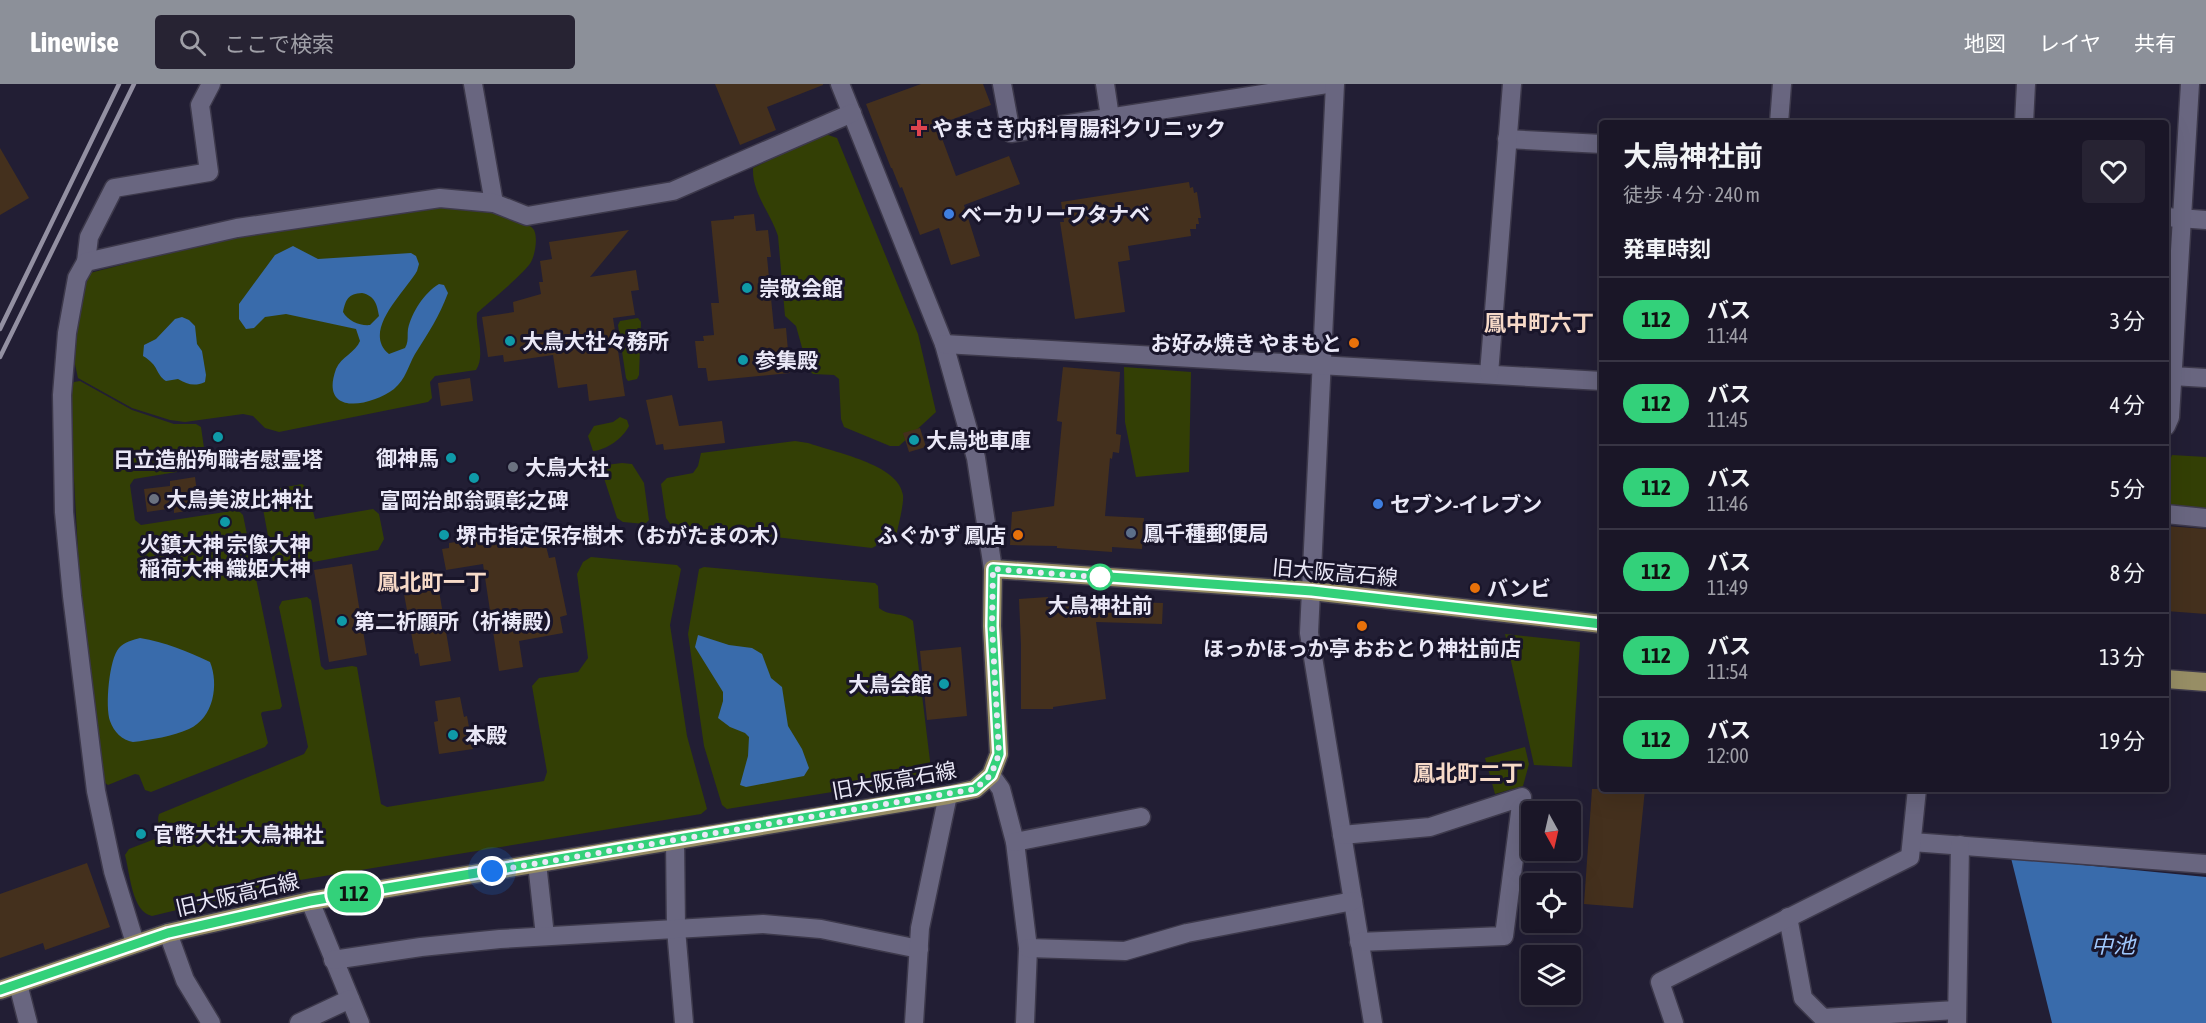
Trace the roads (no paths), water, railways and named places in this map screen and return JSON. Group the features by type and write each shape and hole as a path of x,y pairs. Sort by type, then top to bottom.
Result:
{"main road":[{"name":"旧大阪高石線","path":"993,569 1312,591 1599,624"},
{"path":"991,775 999,754 992,626 993,569"},
{"path":"2169,679 2206,682"},
{"name":"旧大阪高石線","path":"0,990 168,933 310,901 948,795 975,789 991,775"}],"street":[{"path":"135,943 113,871 96,791 72,596 64,512 62,395 66,344 77,278 86,262 89,237 114,189 209,172 200,105 211,84"},
{"path":"473,84 494,203"},
{"path":"840,84 944,344 976,458 993,569"},
{"path":"1002,84 1011,134 1327,84"},
{"path":"1105,84 1110,117"},
{"path":"1335,84 1309,633 1373,1023"},
{"path":"1489,374 1512,84"},
{"path":"1779,120 1782,84"},
{"path":"2024,120 2026,84"},
{"path":"2169,402 2172,376 2174,218 2190,84"},
{"path":"86,262 237,228 440,198 494,203 527,216 673,191 852,113"},
{"path":"1507,139 1599,144"},
{"path":"2174,218 2206,220"},
{"path":"944,344 1599,381"},
{"path":"2172,376 2206,378"},
{"path":"2169,514 2206,518"},
{"path":"991,775 1001,789 1015,842 1028,948 1025,1023"},
{"path":"1674,1023 1660,982 1910,857 1917,792"},
{"path":"914,1023 920,928 948,795"},
{"path":"1342,835 1430,828 1522,796 1504,936 1359,942"},
{"path":"1015,842 1141,817"},
{"path":"675,840 676,929 684,1023"},
{"path":"1912,842 2206,864"},
{"path":"1788,917 1803,998 1823,1018 1956,1017 1960,845"},
{"path":"537,863 545,936"},
{"path":"310,901 360,1023"},
{"path":"1028,948 1125,951 1187,933 1353,901"},
{"path":"333,960 421,947 545,936 763,924 821,929 919,949"},
{"path":"168,933 184,980 211,1023"},
{"path":"18,984 28,1023"},
{"path":"299,1023 350,999"}],"water":[{"path":"293,246 318,259 411,253 416,256 419,264 417,271 395,300 382,323 380,334 382,345 389,354 405,348 408,329 419,304 428,292 439,284 444,285 448,293 441,310 404,377 394,389 361,403 341,401 335,394 333,384 336,369 360,341 356,329 286,314 265,317 254,328 246,329 239,319 239,304 275,255","holes":["362,293 370,296 377,308 379,316 370,325 355,322 343,312 351,296"]},
{"path":"182,317 195,326 197,344 202,351 206,375 205,382 201,384 191,384 178,379 166,381 152,363 143,356 144,345 156,339 175,319"},
{"path":"698,635 729,645 752,648 762,654 771,678 782,687 788,726 802,749 809,768 804,776 746,787 740,785 748,756 749,737 718,718 723,692 695,647"},
{"path":"140,638 176,647 210,662 214,690 209,709 197,724 176,734 133,742 122,737 112,725 108,695 110,672 119,648 123,644"},
{"name":"中池","path":"2011,858 2206,877 2206,1023 2052,1023"}],"railway":[{"path":"0,329 119,84"},
{"path":"0,357 134,84"}],"place":[{"name":"やまさき内科胃腸科クリニック","path":"919,128"},
{"name":"ベーカリーワタナベ","path":"949,214"},
{"name":"崇敬会館","path":"747,288"},
{"name":"大鳥大社々務所","path":"510,341"},
{"name":"お好み焼き やまもと","path":"1354,343"},
{"name":"参集殿","path":"743,360"},
{"name":"日立造船殉職者慰霊塔","path":"218,437"},
{"name":"大鳥地車庫","path":"914,440"},
{"name":"御神馬","path":"451,458"},
{"name":"大鳥大社","path":"513,467"},
{"name":"富岡治郎翁顕彰之碑","path":"474,478"},
{"name":"大鳥美波比神社","path":"154,499"},
{"name":"セブン-イレブン","path":"1378,504"},
{"name":"火鎮大神 宗像大神 稲荷大神 織姫大神","path":"225,522"},
{"name":"鳳千種郵便局","path":"1131,533"},
{"name":"堺市指定保存樹木（おがたまの木）","path":"444,535"},
{"name":"ふぐかず 鳳店","path":"1018,535"},
{"name":"大鳥神社前","path":"1100,577"},
{"name":"バンビ","path":"1475,588"},
{"name":"第二祈願所（祈祷殿）","path":"342,621"},
{"name":"ほっかほっか亭 おおとり神社前店","path":"1362,626"},
{"name":"大鳥会館","path":"944,684"},
{"name":"本殿","path":"453,735"},
{"name":"官幣大社 大鳥神社","path":"141,834"}],"district":[{"name":"鳳中町六丁","path":"1539,323"},
{"name":"鳳北町一丁","path":"432,582"},
{"name":"鳳北町二丁","path":"1468,773"}]}
